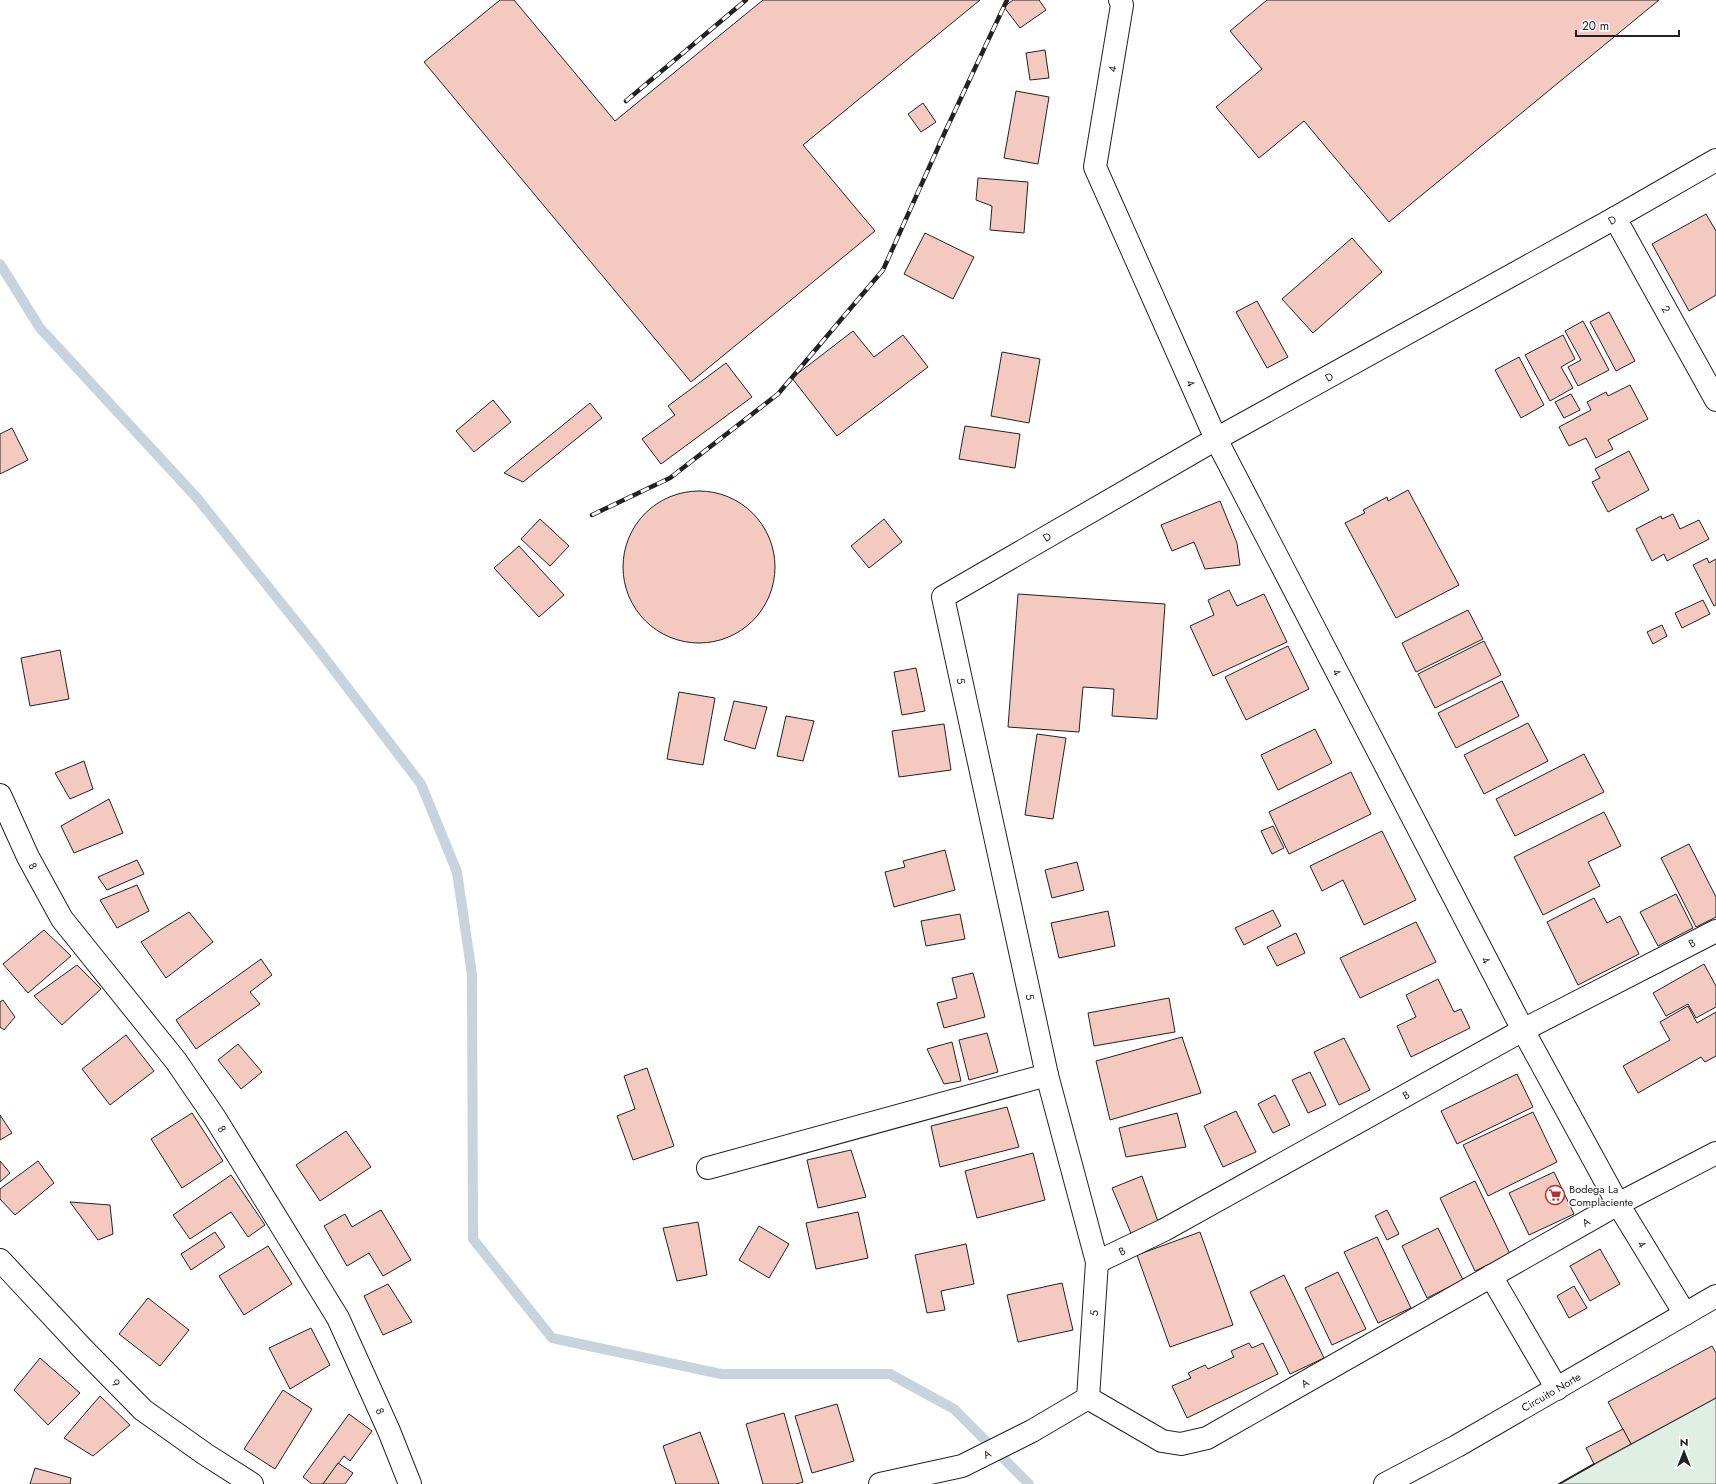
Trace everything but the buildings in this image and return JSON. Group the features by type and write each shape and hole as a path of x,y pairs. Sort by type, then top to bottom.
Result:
{"street":[{"name":"4","path":"1120,0 1122,5 1095,167 1216,439 1523,1030 1618,1204 1685,1314"},
{"name":"D","path":"943,597 1216,439 1615,218 1716,160"},
{"name":"2","path":"1615,218 1716,400"},
{"name":"5","path":"943,597 1048,1075 1098,1262 1088,1398"},
{"name":"8","path":"0,795 28,857 62,919 176,1061 215,1118 338,1318 389,1431 410,1484"},
{"name":"B","path":"1098,1262 1164,1230 1523,1030 1715,933"},
{"path":"708,1168 1048,1075"},
{"name":"A","path":"880,1484 962,1466 1032,1431 1088,1398 1162,1441 1181,1444 1196,1442 1207,1438 1618,1204 1716,1153"},
{"name":"9","path":"0,1260 83,1349 143,1410 205,1454 252,1484"},
{"path":"1491,1276 1557,1389"},
{"name":"Circuito Norte","path":"1385,1484 1457,1446 1716,1296"}],"green space":[{"path":"1716,1398 1716,1484 1559,1484"}],"waterway":[{"path":"0,264 40,328 197,498 314,644 421,784 457,872 472,975 473,1239 552,1338 721,1374 890,1374 954,1409 1029,1484"}],"railway":[{"path":"626,101 746,0"},
{"path":"592,515 670,478 778,394 883,270 945,132 1007,0"}],"wall":[{"path":"1559,1484 1594,1464"}],"place":[{"name":"Bodega La Complaciente","path":"1555,1195"}]}
